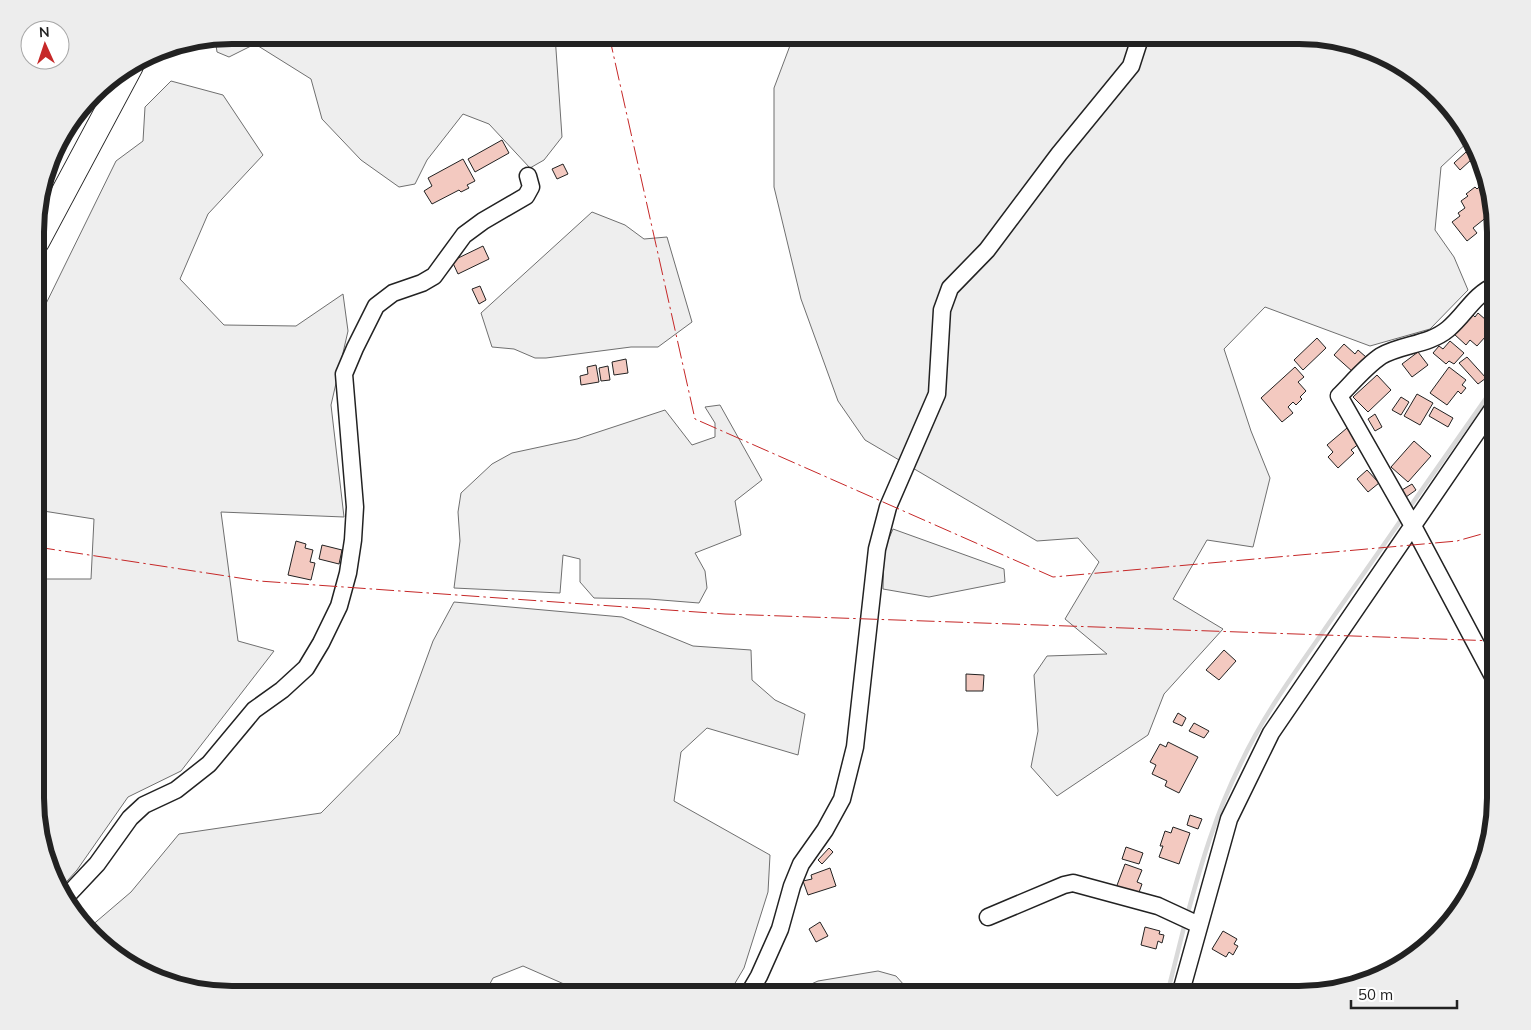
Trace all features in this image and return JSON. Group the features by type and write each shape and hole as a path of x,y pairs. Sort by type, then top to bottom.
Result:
{"highway":[{"path":"44,229 124,78"}],"street":[{"path":"753,986 780,929 792,886 801,864 825,830 842,799 855,746 877,549 888,507 937,394 942,310 950,288 988,250 1059,154 1131,66 1138,44"},
{"path":"70,893 97,864 130,818 144,805 176,790 209,764 254,710 282,690 306,668 339,606 348,573 355,507 344,374 355,348 376,306 393,293 422,283 434,276 464,236 526,196 531,187 528,176"},
{"path":"1487,289 1476,297 1449,328 1425,341 1381,356 1339,396 1413,526 1487,665"},
{"path":"1182,986 1229,818 1271,733 1487,417"},
{"path":"988,917 1073,883 1158,906 1199,925"}],"shaded area":[{"path":"216,44 255,44 229,57 217,52"},
{"path":"255,44 556,44 562,137 544,160 530,168 489,124 463,114 427,160 415,184 399,187 361,160 322,119 311,79"},
{"path":"791,44 1311,44 1348,50 1371,58 1393,69 1414,83 1432,99 1448,117 1465,144 1441,167 1435,230 1454,257 1468,290 1430,329 1370,346 1265,307 1224,349 1251,431 1270,478 1253,547 1207,540 1173,599 1223,629 1164,694 1148,735 1057,796 1031,767 1038,731 1034,675 1047,656 1107,654 1065,619 1099,562 1078,538 1037,541 865,440 838,401 801,299 774,187 774,88"},
{"path":"171,81 223,95 263,155 208,214 180,279 224,325 296,326 343,294 348,331 331,405 344,517 221,512 238,641 274,651 181,771 128,797 77,870 65,884 50,847 44,810 44,579 91,579 94,519 44,511 44,308 116,161 143,141 145,107"},
{"path":"592,212 625,225 644,239 667,237 692,322 658,347 631,347 535,358 514,349 492,347 481,313"},
{"path":"720,405 762,480 735,501 741,535 695,553 705,571 707,588 699,603 649,599 594,598 580,582 580,559 563,555 560,593 454,588 460,541 458,512 461,493 492,464 512,453 577,439 665,410 692,445 715,437 715,423 705,407"},
{"path":"893,529 1004,569 1005,582 929,597 883,589 884,550"},
{"path":"454,602 622,617 693,646 751,650 752,680 775,700 805,714 798,755 707,728 681,752 674,801 770,855 768,892 744,968 733,986 569,986 523,966 493,978 489,986 208,985 183,980 149,967 117,947 93,924 131,892 179,834 321,813 399,734 433,641"},
{"path":"878,971 896,976 905,986 807,986 818,981"}],"building":[{"path":"502,140 509,153 475,172 468,159"},
{"path":"1466,152 1472,159 1460,170 1454,163"},
{"path":"463,159 475,181 467,185 469,188 461,192 459,190 432,204 424,191 432,186 428,178"},
{"path":"563,164 568,174 557,179 552,169"},
{"path":"1475,187 1477,189 1479,187 1483,193 1487,217 1473,228 1477,233 1467,241 1452,222 1460,216 1458,213 1465,208 1461,201 1468,196 1466,194"},
{"path":"483,246 489,259 458,274 452,261"},
{"path":"480,286 486,300 479,304 472,289"},
{"path":"1478,313 1487,321 1487,335 1477,346 1470,340 1466,345 1454,334 1472,314 1475,317"},
{"path":"1317,338 1326,348 1303,370 1294,360"},
{"path":"1450,341 1464,353 1454,364 1449,361 1446,364 1433,353 1439,346 1443,349"},
{"path":"1344,344 1355,354 1358,350 1366,357 1353,372 1334,355"},
{"path":"1418,352 1428,365 1412,377 1402,364"},
{"path":"1467,357 1486,378 1478,384 1459,363"},
{"path":"626,359 628,373 614,375 612,362"},
{"path":"596,365 599,382 581,385 580,376 588,374 587,367"},
{"path":"608,366 610,380 601,381 599,368"},
{"path":"1295,367 1304,377 1298,382 1306,391 1296,405 1293,402 1288,407 1293,413 1282,422 1261,398"},
{"path":"1449,367 1466,380 1462,385 1466,388 1461,394 1458,391 1447,405 1430,393"},
{"path":"1377,375 1391,390 1368,412 1353,397"},
{"path":"1417,394 1433,403 1420,425 1404,416"},
{"path":"1401,397 1409,402 1401,415 1392,410"},
{"path":"1434,407 1453,418 1448,427 1429,416"},
{"path":"1375,414 1382,427 1375,431 1368,419"},
{"path":"1347,428 1360,443 1351,450 1354,453 1338,468 1328,457 1333,452 1327,445"},
{"path":"1414,441 1431,456 1408,482 1391,467"},
{"path":"1367,470 1379,483 1368,492 1357,479"},
{"path":"1412,484 1416,490 1406,497 1402,490"},
{"path":"296,541 306,544 305,548 313,550 310,562 315,563 311,580 288,575"},
{"path":"322,545 342,550 339,564 319,559"},
{"path":"1224,650 1236,661 1219,680 1206,670"},
{"path":"966,674 984,675 983,691 966,691"},
{"path":"1178,713 1186,718 1182,726 1173,722"},
{"path":"1194,723 1209,731 1204,738 1189,731"},
{"path":"1168,742 1198,757 1179,793 1165,786 1167,781 1152,774 1156,765 1150,762 1160,744 1166,747"},
{"path":"1190,815 1202,819 1198,829 1187,825"},
{"path":"1173,827 1190,833 1179,864 1159,857 1165,831 1171,833"},
{"path":"1126,847 1143,853 1139,864 1122,859"},
{"path":"829,848 833,852 822,864 818,860"},
{"path":"1125,864 1142,870 1137,882 1142,884 1138,895 1116,888"},
{"path":"830,868 836,886 808,895 803,881 812,879 811,875"},
{"path":"820,922 828,936 816,942 809,929"},
{"path":"1145,927 1160,931 1159,934 1164,935 1162,943 1158,941 1156,949 1141,945"},
{"path":"1223,931 1237,939 1234,944 1238,946 1233,955 1229,952 1226,957 1212,949"}],"waterway":[{"path":"1407,511 1487,397"},
{"path":"1187,916 1216,820 1248,748 1287,685 1403,517"},
{"path":"1169,986 1185,923"}],"power":[{"path":"611,44 695,419 1053,577 1457,541 1487,533"},
{"path":"44,548 259,581 725,614 1487,641"}]}
